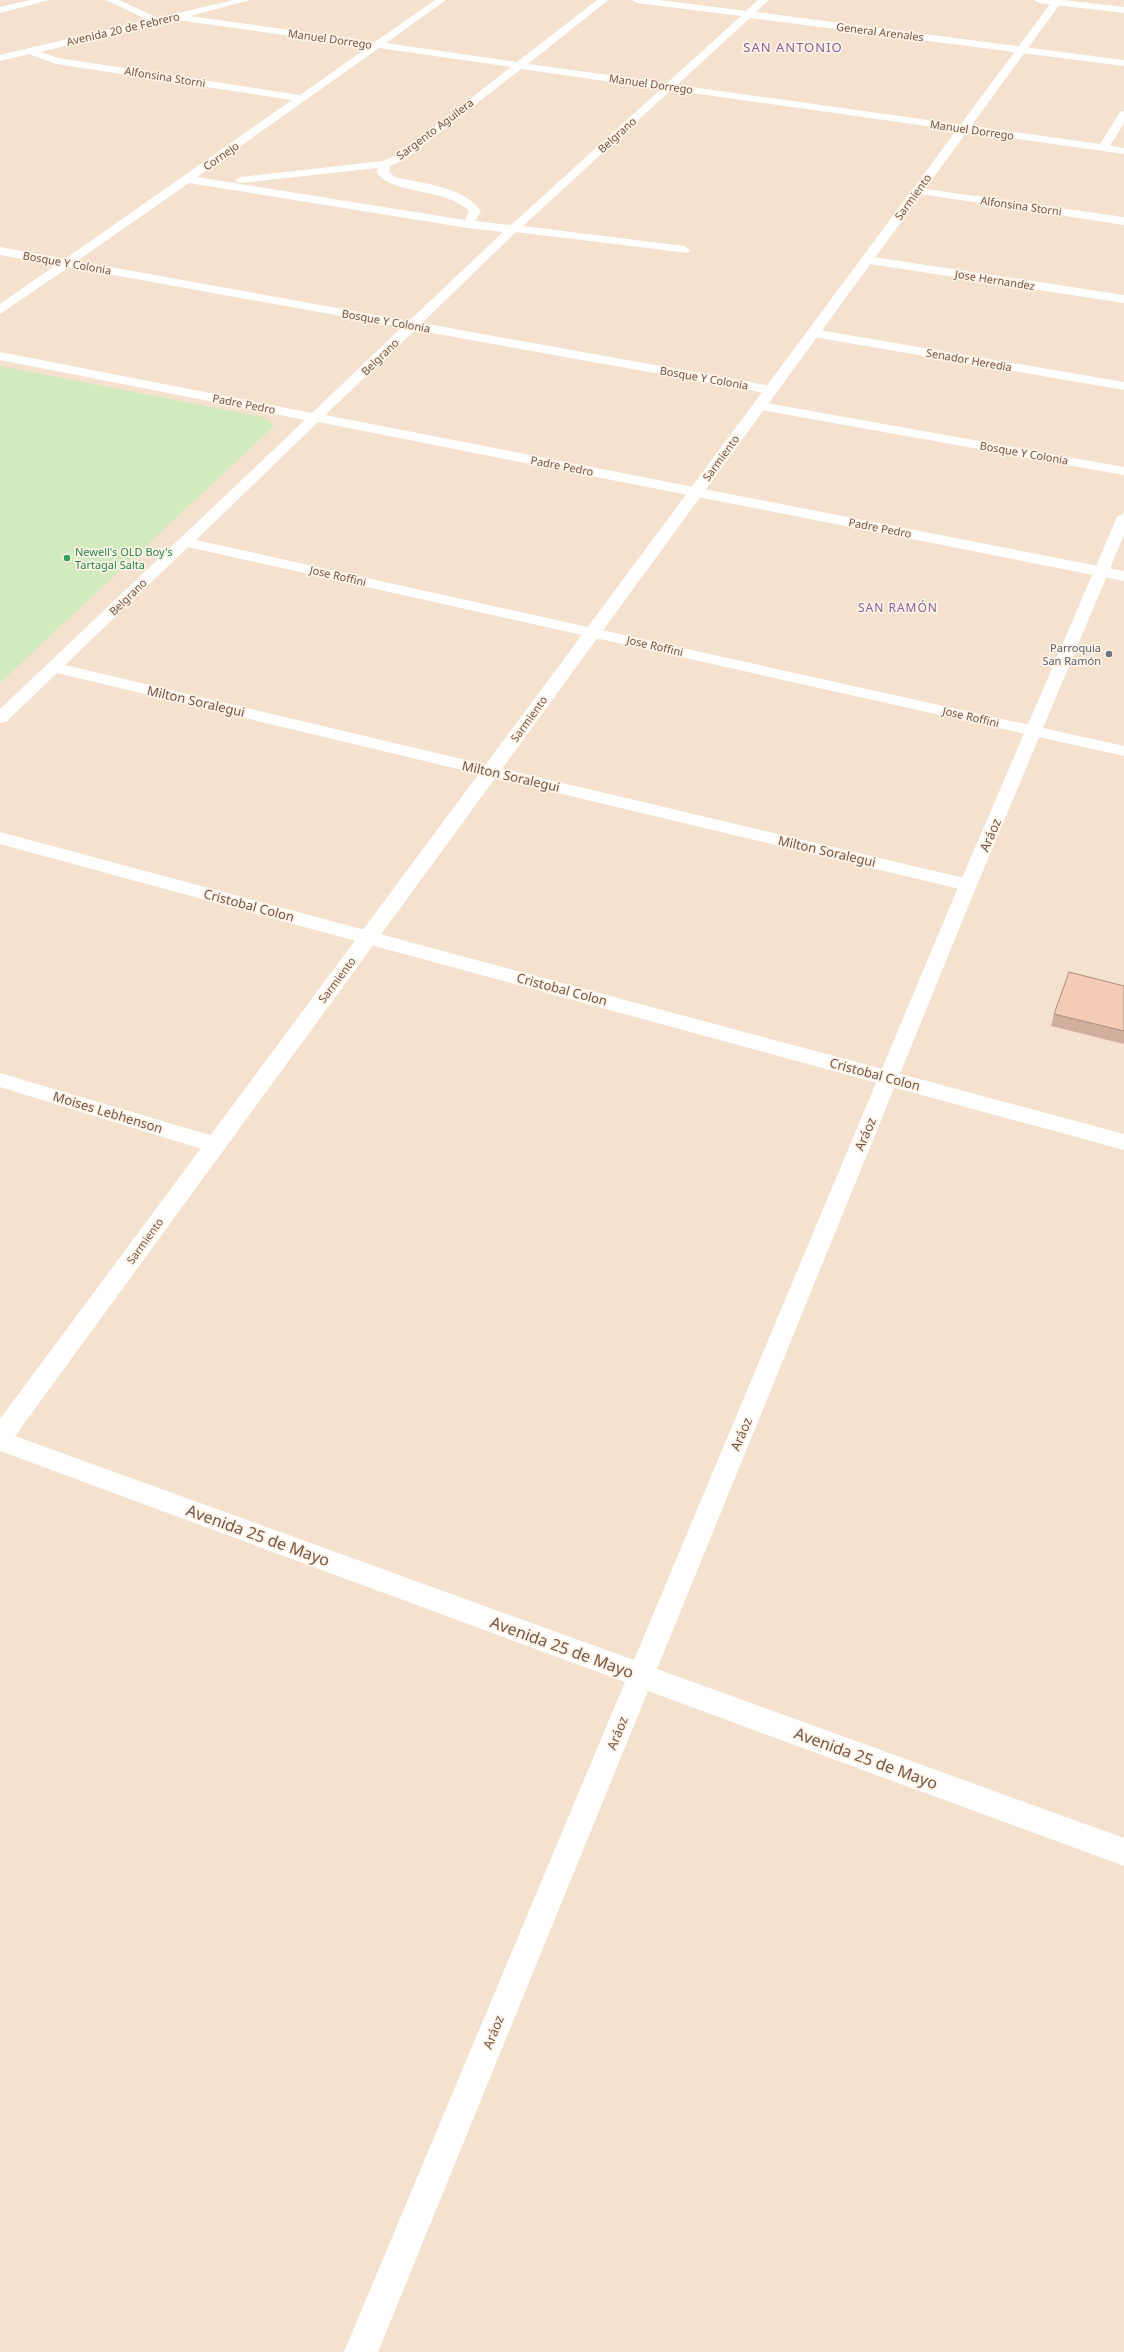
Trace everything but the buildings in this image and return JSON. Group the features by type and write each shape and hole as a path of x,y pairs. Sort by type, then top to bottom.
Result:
{"street":[{"path":"0,10 44,0"},
{"path":"111,0 158,21"},
{"name":"Avenida 20 de Febrero","path":"0,58 245,0"},
{"name":"Cornejo","path":"0,310 69,263 441,0"},
{"name":"Sargento Aguilera","path":"212,183 385,164 402,157 603,0"},
{"name":"General Arenales","path":"637,0 1124,63"},
{"name":"Belgrano","path":"0,718 513,229 764,0"},
{"path":"1039,0 1124,10"},
{"name":"Sarmiento","path":"0,1440 215,1145 1057,1"},
{"name":"Manuel Dorrego","path":"178,16 376,46 1124,151"},
{"name":"Alfonsina Storni","path":"29,51 56,61 302,98"},
{"path":"1102,148 1124,114"},
{"path":"385,164 383,173 391,180 452,194 464,200 475,212 468,224"},
{"path":"188,179 468,224 548,231 684,250"},
{"name":"Alfonsina Storni","path":"918,191 1124,222"},
{"name":"Bosque Y Colonia","path":"0,251 771,390"},
{"name":"Jose Hernandez","path":"867,260 1124,300"},
{"name":"Senador Heredia","path":"813,333 1124,386"},
{"name":"Padre Pedro","path":"0,356 1113,574"},
{"name":"Bosque Y Colonia","path":"760,406 1124,471"},
{"name":"Aráoz","path":"361,2352 968,885 1034,731 1113,574 1124,516"},
{"name":"Jose Roffini","path":"186,542 1124,751"},
{"name":"Milton Soralegui","path":"54,667 968,885"},
{"name":"Cristobal Colon","path":"0,838 1124,1142"},
{"name":"Moises Lebhenson","path":"0,1080 215,1145"},
{"name":"Avenida 25 de Mayo","path":"0,1440 1124,1852"}],"shaded area":[{"path":"0,0 1124,0 1124,2352 0,2352"}],"green space":[{"name":"Newell's OLD Boy's Tartagal Salta","path":"0,366 263,417 274,426 0,683"}],"place":[{"name":"Newell's OLD Boy's Tartagal Salta","path":"67,558"},
{"name":"Parroquia San Ramón","path":"1109,654"}],"district":[{"name":"SAN ANTONIO","path":"793,47"},
{"name":"SAN RAMÓN","path":"898,608"}]}
